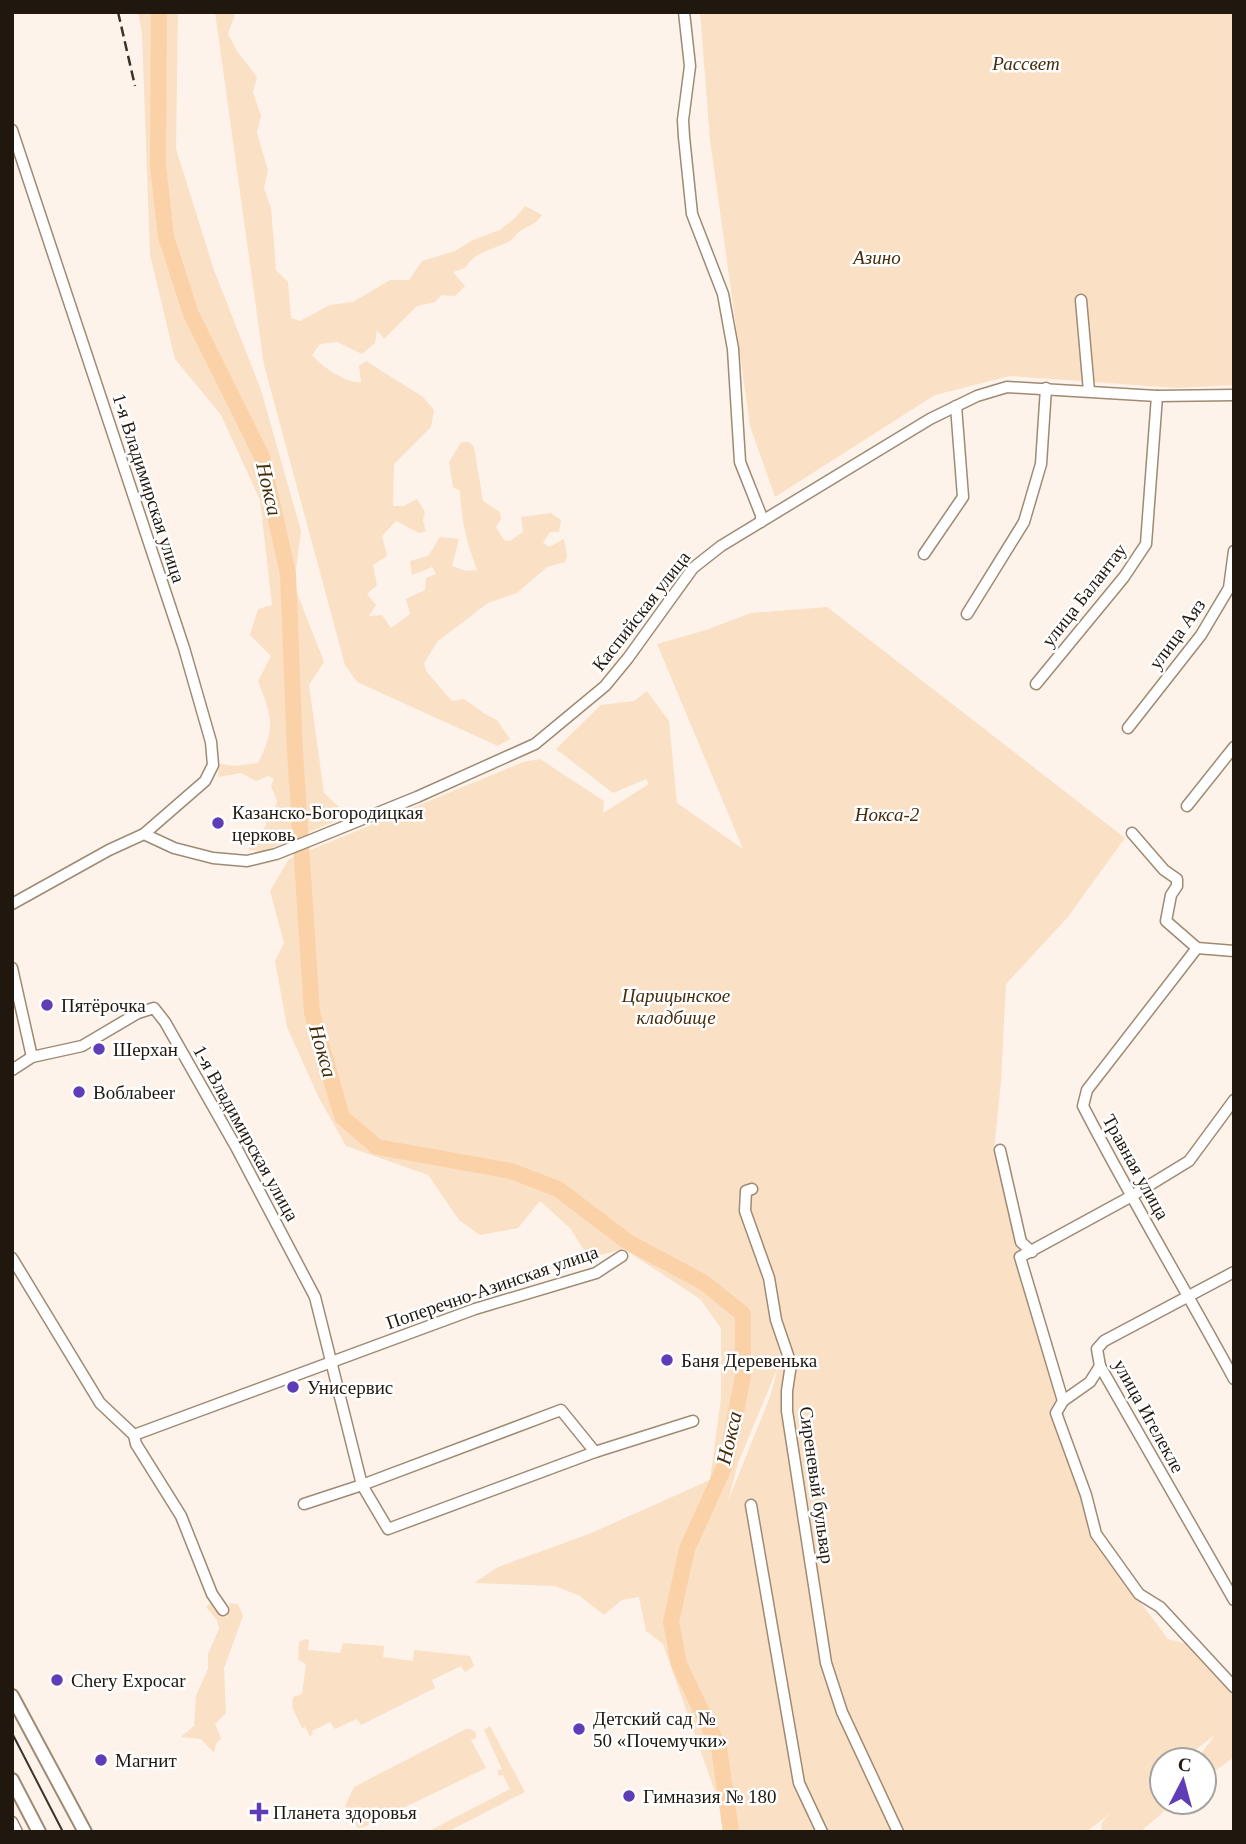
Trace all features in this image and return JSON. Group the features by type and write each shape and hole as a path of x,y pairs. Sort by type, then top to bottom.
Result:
{"main road":[{"path":"12,1696 85,1832"},
{"path":"12,1780 39,1832"}],"street":[{"path":"684,12 690,66 683,120 692,214 723,295 733,349 740,462 761,515 761,522"},
{"name":"1-я Владимирская улица","path":"12,130 184,648 211,743 213,765 205,781 144,834"},
{"path":"1081,300 1088,391"},
{"name":"Каспийская улица","path":"144,834 174,848 213,858 247,861 276,854 417,797 534,744 605,686 692,568 721,546 883,446 977,396 1007,387 1157,396 1234,395"},
{"path":"967,614 1024,522 1041,464 1046,388"},
{"name":"улица Балантау","path":"1036,684 1124,577 1146,544 1157,396"},
{"path":"925,554 963,497 956,406"},
{"name":"улица Аяз","path":"1128,728 1200,635 1229,588 1234,551"},
{"path":"1187,806 1234,747"},
{"path":"1132,833 1164,870 1177,879 1166,921 1197,948 1234,951"},
{"path":"12,904 109,850 144,834"},
{"name":"Травная улица","path":"1197,948 1087,1090 1083,1106 1130,1197 1234,1379"},
{"path":"12,968 32,1057 12,1070"},
{"name":"1-я Владимирская улица","path":"32,1057 82,1046 138,1013 154,1008 165,1022 236,1147 315,1297 332,1363"},
{"path":"1063,1401 1020,1257 1130,1197 1189,1161 1234,1100"},
{"path":"1000,1150 1021,1242 1032,1252"},
{"name":"Сиреневый бульвар","path":"752,1189 746,1191 745,1212 769,1278 776,1320 791,1364 787,1411 828,1671 842,1712 898,1832"},
{"name":"Поперечно-Азинская улица","path":"134,1435 475,1309 596,1273 622,1256"},
{"path":"12,1258 100,1403 134,1435 136,1444 181,1516 212,1594 223,1610"},
{"name":"улица Игелекле","path":"1234,1272 1104,1341 1097,1349 1100,1366 1234,1600"},
{"path":"332,1363 362,1485 388,1529 595,1452 693,1421"},
{"path":"1100,1366 1090,1382 1063,1401 1056,1413 1086,1495 1096,1534 1139,1594 1160,1607 1234,1687"},
{"path":"304,1504 561,1410 595,1452"},
{"path":"751,1505 799,1783 822,1832"},
{"path":"12,1822 17,1832"}],"green space":[{"path":"138,12 178,12 176,149 214,270 261,390 301,531 294,585 324,662 309,685 324,793 339,807 338,820 264,851 249,850 250,842 266,826 266,814 274,811 277,801 271,786 274,779 268,776 256,781 241,773 218,777 219,764 235,766 258,763 270,731 269,713 258,681 271,656 250,635 258,609 272,605 260,500 221,415 175,359 150,255 142,33"},
{"path":"215,12 236,12 228,34 257,77 253,92 261,116 257,133 268,170 264,188 271,208 276,270 288,282 291,318 300,321 330,305 353,302 390,280 409,280 422,261 455,251 473,240 500,230 525,206 542,215 510,241 479,254 465,268 453,272 465,286 455,296 442,295 435,302 417,306 384,339 377,330 375,343 362,354 337,342 320,344 312,355 335,373 355,382 361,382 359,366 366,361 423,397 434,410 431,427 394,464 393,506 404,506 417,499 425,512 423,520 426,531 419,533 396,521 382,536 387,556 373,565 377,585 367,594 376,605 369,616 382,615 391,628 410,614 406,599 425,590 426,578 436,574 432,567 412,575 410,561 428,556 440,537 459,539 452,566 466,571 477,570 465,531 460,491 453,487 449,462 461,442 469,442 474,447 483,501 500,512 501,519 496,527 504,540 510,541 523,532 521,517 551,513 561,520 559,532 550,532 543,543 549,547 564,539 567,555 565,562 547,567 517,593 488,603 438,641 424,663 426,671 452,701 464,699 497,720 510,739 498,746 357,682 345,665 264,365"},
{"name":"Азино","path":"700,12 1234,12 1234,385 1176,388 1010,376 935,395 775,497 750,426 710,140"},
{"path":"827,607 1125,838 1067,918 1006,984 994,1150 1063,1409 1089,1534 1168,1639 1192,1645 1234,1692 1234,1757 1218,1769 1218,1746 1207,1746 1216,1734 1200,1746 1148,1746 1148,1786 1141,1791 1148,1786 1148,1816 1159,1816 1140,1832 1101,1832 1102,1822 1111,1813 1086,1832 723,1832 721,1809 663,1644 646,1631 639,1597 622,1600 604,1615 580,1596 555,1586 474,1583 498,1567 589,1534 710,1480 721,1398 721,1328 700,1299 624,1249 589,1258 570,1228 540,1201 518,1228 480,1235 459,1220 428,1175 346,1146 319,1098 287,1027 275,961 284,943 270,891 289,859 523,762 540,759 604,801 603,813 649,784 646,779 613,793 556,749 601,705 634,701 647,691 669,721 677,803 743,849 657,644 751,613","holes":["749,1220 784,1349 781,1358","778,1367 770,1397 728,1501 738,1463"]},
{"path":"212,1602 227,1618 230,1603 238,1604 243,1616 224,1668 226,1713 215,1724 221,1738 214,1753 201,1739 181,1737 194,1726 196,1696 208,1669 208,1654 219,1629 217,1620 206,1607"},
{"path":"309,1640 308,1650 340,1653 343,1643 384,1646 383,1657 413,1661 414,1650 470,1656 474,1666 465,1672 461,1666 432,1680 435,1688 361,1725 357,1719 335,1729 330,1722 312,1731 310,1736 305,1727 302,1728 292,1707 293,1697 302,1694 306,1664 298,1660 299,1642"},
{"path":"490,1726 525,1792 447,1832 427,1832 510,1789 503,1775 499,1776 497,1771 502,1769 484,1730"},
{"path":"466,1729 476,1733 476,1738 471,1740 486,1768 358,1828 345,1806 354,1787"}],"waterway":[{"name":"Нокса","path":"159,12 158,166 166,237 191,314 262,457 288,574 295,752 312,1013 342,1117 377,1147 511,1171 558,1189 628,1242 703,1282 743,1314 743,1376 726,1463 687,1549 671,1622 679,1664 719,1748 731,1832"}],"tram line":[{"path":"12,1733 63,1832"}],"railway":[{"path":"118,12 135,86"}],"place":[{"name":"Казанско-Богородицкая церковь","path":"218,823"},
{"name":"Пятёрочка","path":"47,1005"},
{"name":"Шерхан","path":"99,1049"},
{"name":"Воблаbeer","path":"79,1092"},
{"name":"Баня Деревенька","path":"667,1360"},
{"name":"Унисервис","path":"293,1387"},
{"name":"Chery Expocar","path":"57,1680"},
{"name":"Детский сад № 50 «Почемучки»","path":"579,1729"},
{"name":"Магнит","path":"101,1760"},
{"name":"Гимназия № 180","path":"629,1796"},
{"name":"Планета здоровья","path":"259,1812"}],"park label":[{"name":"Рассвет","path":"1026,63"},
{"name":"Нокса-2","path":"887,814"},
{"name":"Царицынское кладбище","path":"676,1006"}]}
